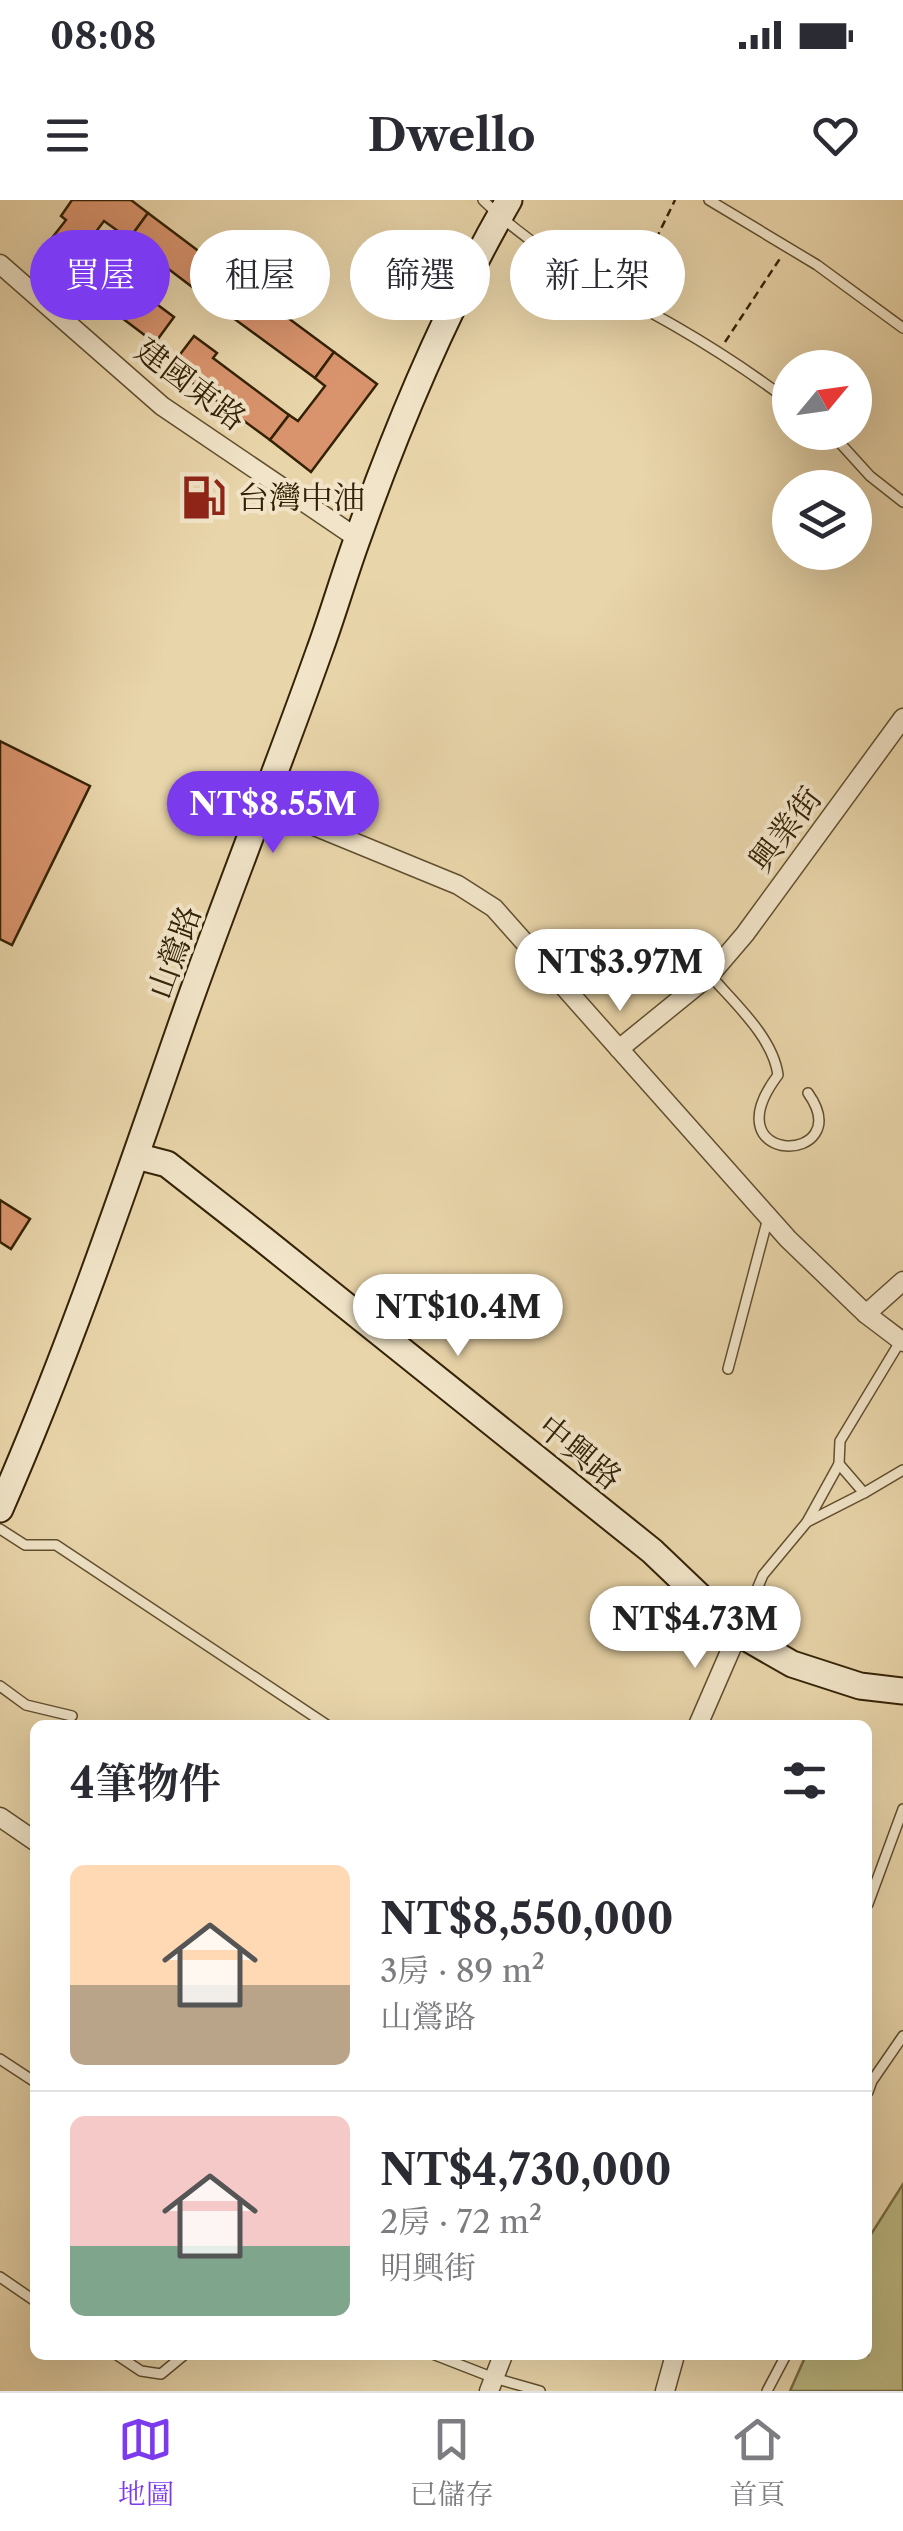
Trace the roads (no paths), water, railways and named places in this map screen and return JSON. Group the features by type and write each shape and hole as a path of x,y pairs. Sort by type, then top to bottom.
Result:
{"street":[{"name":"山鶯路","path":"0,1509 34,1432 136,1156 408,404 497,206"},
{"name":"建國東路","path":"0,264 162,406 358,538"},
{"name":"興業街","path":"618,1049 710,975 827,825 903,718"},
{"path":"263,805 458,885 494,908 788,1239 866,1314 902,1341"},
{"name":"中興路","path":"136,1156 168,1164 264,1240 652,1551 738,1633 792,1664 860,1686 903,1691"},
{"path":"866,1314 903,1281"},
{"path":"700,1720 738,1633"},
{"path":"0,1817 30,1838"},
{"path":"492,2384 501,2360"},
{"path":"665,2391 673,2360"}],"lane":[{"path":"709,200 818,265 903,328"},
{"path":"497,206 584,278 719,352 772,389"},
{"path":"846,450 870,476 903,502"},
{"path":"710,975 755,1028 776,1060 778,1075 764,1094 758,1114 763,1134 772,1143 788,1148 815,1135 820,1125 808,1093"},
{"path":"728,1369 769,1215"},
{"path":"738,1633 763,1574 807,1522 839,1464 840,1441 902,1341"},
{"path":"839,1464 864,1493"},
{"path":"807,1522 903,1470"},
{"path":"0,1529 25,1545 56,1546 319,1720"},
{"path":"0,1686 26,1705 72,1716"},
{"path":"872,1893 903,1809"},
{"path":"872,2081 903,2036"},
{"path":"0,2059 30,2079"},
{"path":"1,2280 30,2297"},
{"path":"124,2360 141,2371 160,2374 178,2360"},
{"path":"444,2360 492,2384 540,2391"},
{"path":"767,2391 783,2360"}],"place":[{"name":"台灣中油","path":"204,497"}]}
